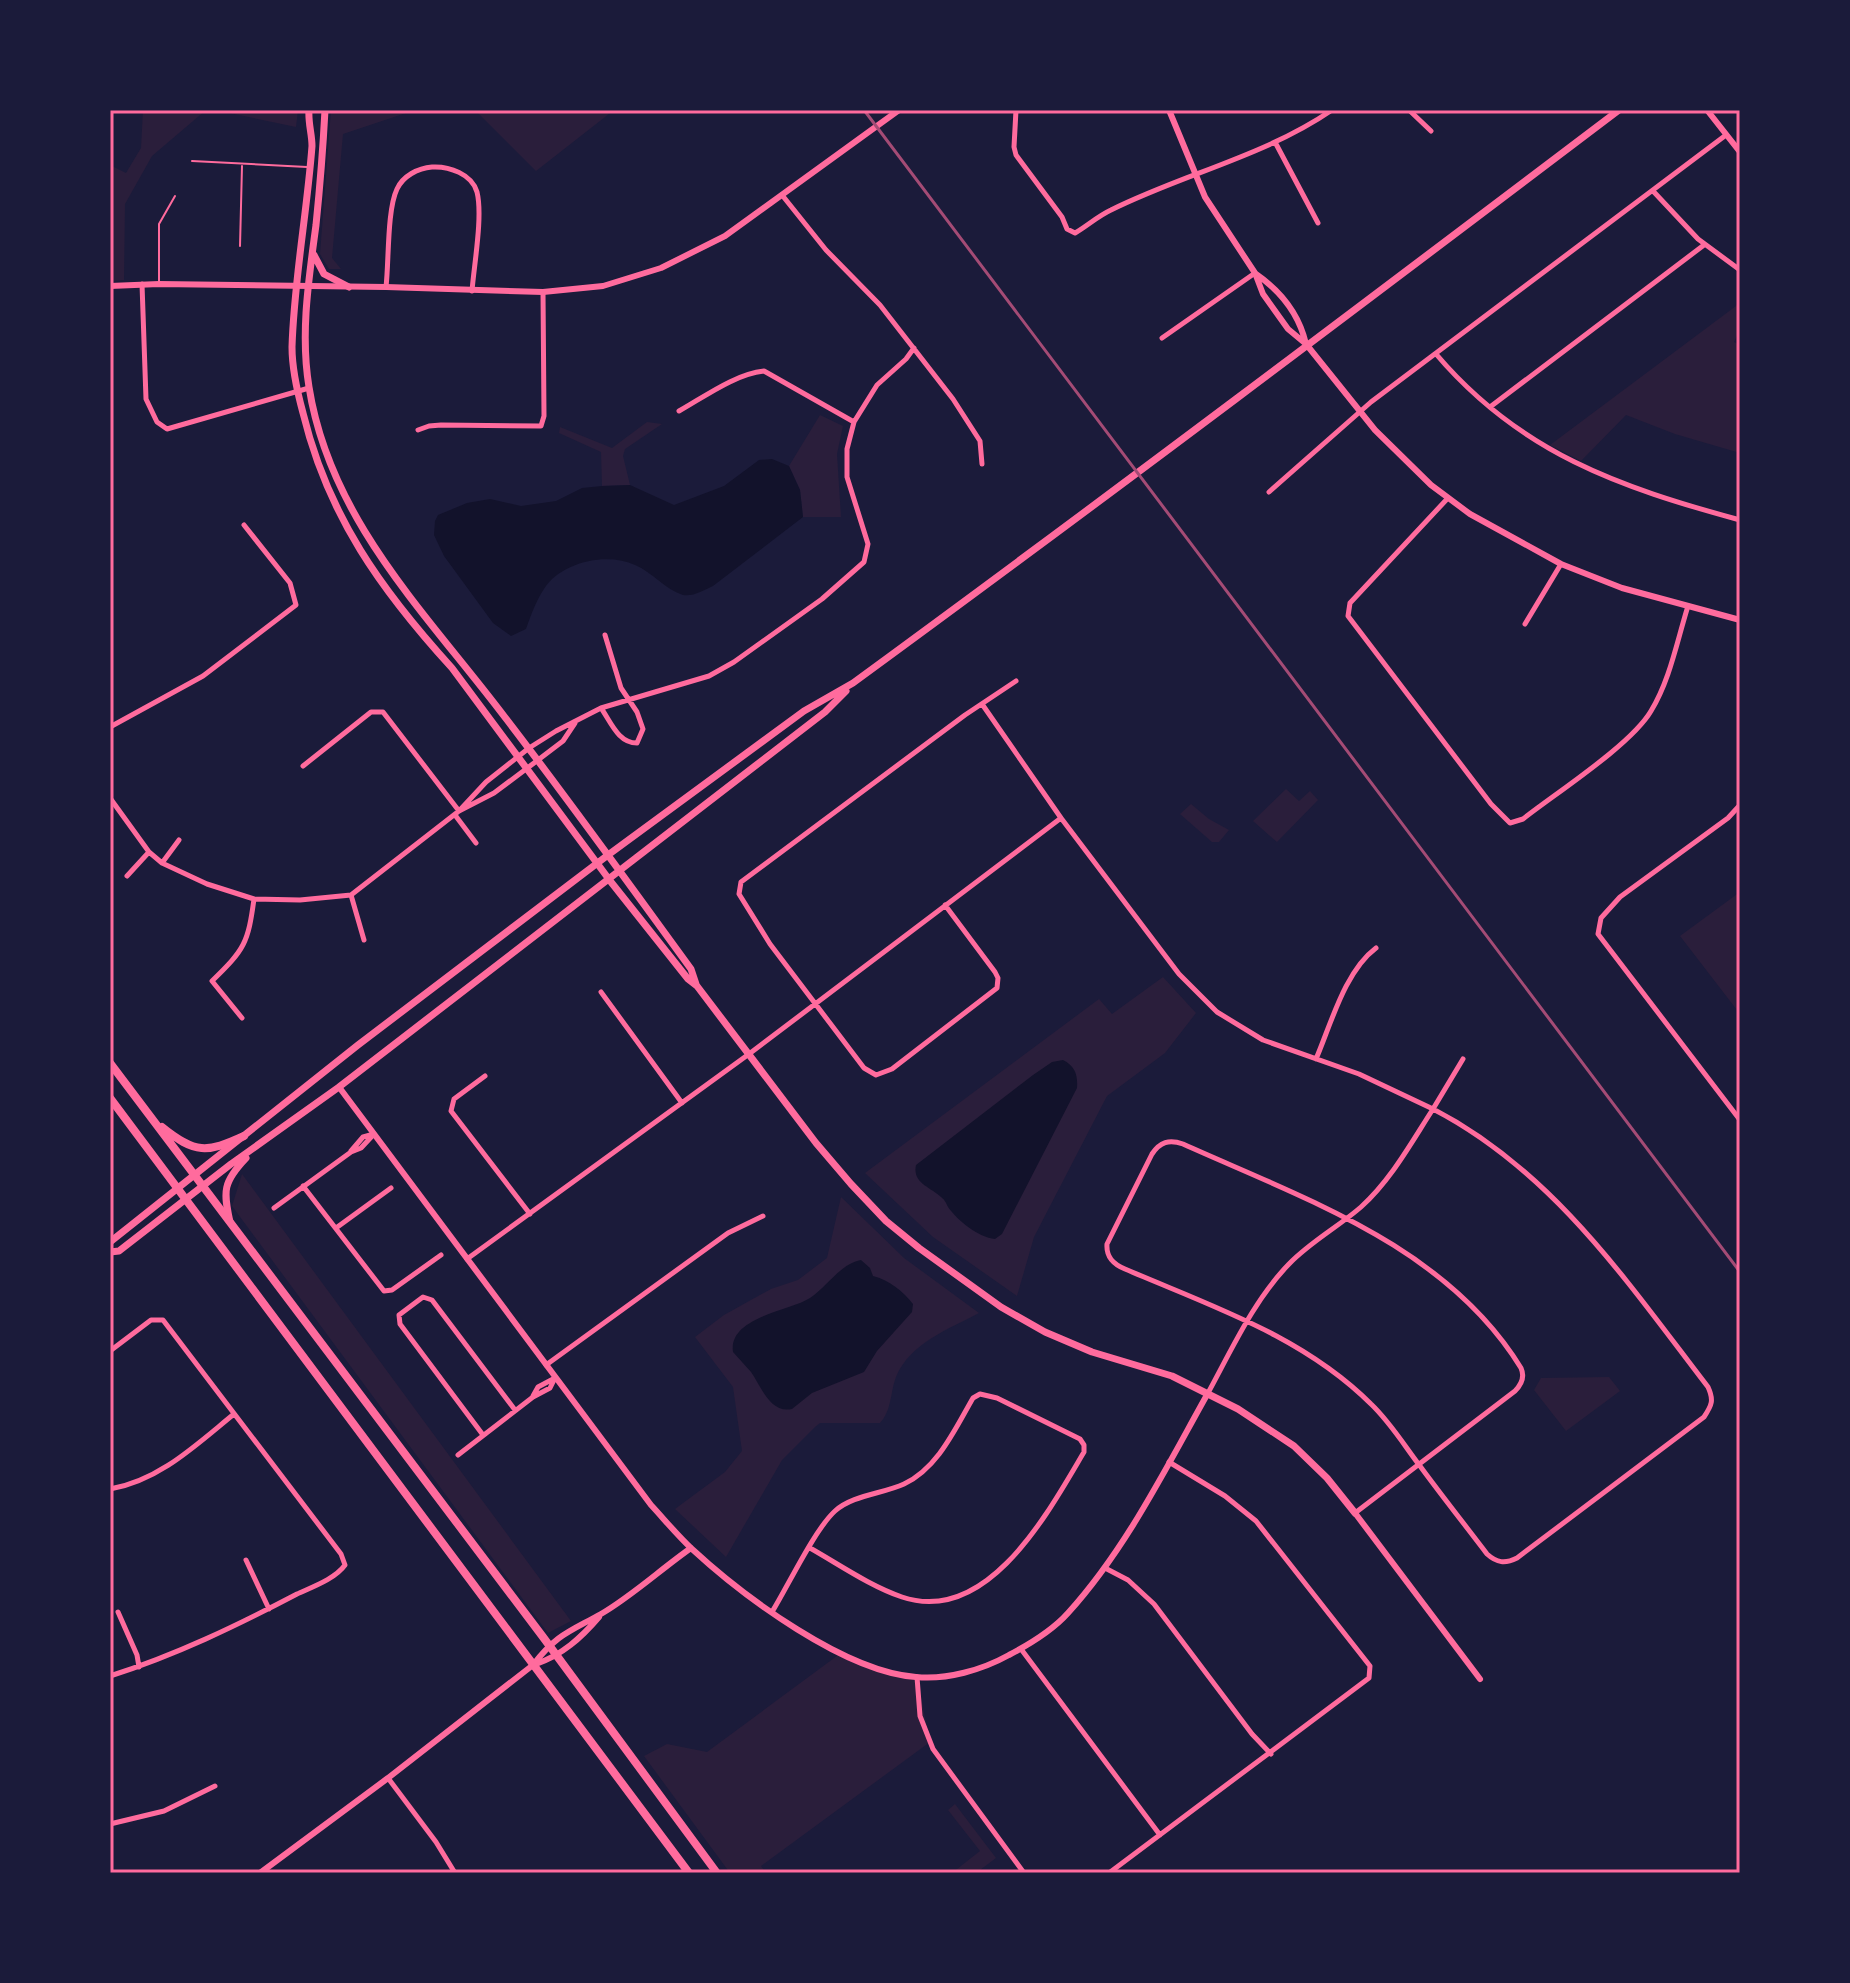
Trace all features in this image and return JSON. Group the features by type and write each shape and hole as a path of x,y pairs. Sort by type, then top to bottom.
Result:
{"main road":[{"path":"309,110 312,147 292,348 297,391 318,469 339,515 423,636 452,668 688,979 697,986 851,1184 886,1221 957,1277 1045,1332 1092,1352 1172,1376 1238,1409 1294,1446 1327,1478 1355,1513"},
{"path":"325,110 322,169 308,286 305,358 309,388 327,459 366,537 538,760 691,969 697,986"},
{"path":"110,1242 358,1045 608,855 804,711 853,683 1138,474 1619,110"},
{"path":"313,249 324,274 349,287"},
{"path":"110,1252 119,1251 202,1186 339,1087 825,712 853,683"},
{"path":"110,1063 717,1873"},
{"path":"110,1098 689,1873"},
{"path":"151,1117 194,1148 216,1149 244,1136"},
{"path":"231,1224 225,1187 234,1171 253,1150"}],"street":[{"path":"110,286 386,287 543,292 603,286 661,268 725,236 899,110"},
{"path":"1016,110 1016,155 1071,232 1075,233 1111,209 1275,142 1305,128 1332,110"},
{"path":"1169,110 1214,215 1255,273 1263,294 1288,329 1306,344 1359,412 1392,448 1470,514 1561,564 1622,588 1740,620"},
{"path":"1409,110 1431,131"},
{"path":"1707,110 1740,152"},
{"path":"1269,492 1359,412 1726,135"},
{"path":"1275,142 1318,223"},
{"path":"386,287 395,191 414,172 442,167 463,175 477,191 472,291"},
{"path":"1653,191 1704,245 1740,270"},
{"path":"782,195 826,250 869,293 914,348 974,430 980,441 982,464"},
{"path":"1490,407 1704,245"},
{"path":"1255,273 1274,287 1301,322 1306,344"},
{"path":"1162,338 1255,273"},
{"path":"142,284 146,399 157,422 167,429 309,388"},
{"path":"418,430 441,425 541,426 544,416 543,292"},
{"path":"110,798 149,852 162,863 207,884 254,899 300,900 351,895 457,813 486,782 529,748 601,708 709,676 734,662 822,599 864,562 868,544 847,477 847,449 854,422 877,385 914,348"},
{"path":"1436,354 1462,384 1544,447 1587,470 1656,497 1740,520"},
{"path":"679,411 750,374 764,371 854,422"},
{"path":"1448,498 1350,603 1348,616 1491,804 1510,823 1523,819 1641,725 1661,693 1688,606"},
{"path":"110,727 203,676 296,605 290,583 244,525"},
{"path":"1525,624 1561,564"},
{"path":"601,708 621,738 628,743 637,743 643,729 637,712 627,698 605,635"},
{"path":"945,905 995,972 997,988 892,1069 882,1074 870,1074 770,944 739,894 741,882 1016,681"},
{"path":"982,704 1061,818 1179,974 1204,1000 1230,1022 1255,1036 1359,1074 1433,1109 1499,1148 1557,1200 1611,1259 1708,1387 1713,1398 1704,1417 1510,1561 1498,1562 1487,1554 1419,1465 1373,1405 1342,1378 1276,1335 1117,1266 1108,1256 1110,1236 1156,1148 1165,1142 1178,1143 1347,1218 1396,1245 1457,1294 1503,1344 1523,1373 1522,1382 1515,1391 1419,1465 1355,1513 1480,1679"},
{"path":"303,766 371,712 383,712 476,843"},
{"path":"457,813 494,793 563,741 575,723"},
{"path":"1740,805 1728,818 1620,897 1601,918 1598,934 1740,1120"},
{"path":"467,1259 749,1054 1061,818"},
{"path":"162,863 179,840"},
{"path":"127,876 149,852"},
{"path":"351,895 364,940"},
{"path":"242,1018 212,981 234,960 249,936 254,899"},
{"path":"1316,1059 1353,974 1365,956 1376,948"},
{"path":"601,992 682,1103"},
{"path":"339,1087 651,1505 691,1548 725,1577 809,1636 860,1663 885,1672 917,1677 972,1671 998,1662 1066,1615 1105,1568 1265,1292 1289,1263 1347,1218 1386,1181 1463,1059"},
{"path":"485,1076 454,1099 451,1111 530,1214"},
{"path":"274,1208 351,1152 363,1137 374,1134"},
{"path":"303,1186 384,1291 392,1290 441,1255"},
{"path":"336,1228 391,1188"},
{"path":"546,1365 728,1233 763,1216"},
{"path":"483,1435 400,1324 399,1315 423,1297 432,1300 515,1410"},
{"path":"110,1351 151,1320 163,1320 345,1565 339,1572 198,1644 110,1676"},
{"path":"458,1455 533,1397 538,1387 555,1378"},
{"path":"772,1612 810,1548 828,1518 837,1509 903,1485 926,1469 946,1445 973,1398 980,1394 997,1398 1080,1439 1084,1445 1084,1452 1042,1523 1021,1550 987,1580 952,1598 929,1602 904,1598 810,1548"},
{"path":"110,1489 145,1479 187,1452 234,1414"},
{"path":"1109,1873 1369,1678 1370,1666 1256,1521 1225,1496 1169,1462"},
{"path":"260,1873 533,1665 548,1645 579,1624 601,1614 691,1548"},
{"path":"246,1560 269,1609"},
{"path":"1105,1568 1128,1580 1154,1604 1252,1734 1271,1754"},
{"path":"118,1612 137,1655 139,1667"},
{"path":"533,1665 557,1657 601,1614"},
{"path":"1021,1649 1160,1835"},
{"path":"917,1677 920,1716 933,1749 1024,1873"},
{"path":"388,1778 455,1873"},
{"path":"110,1824 164,1811 215,1786"}],"lane":[{"path":"192,161 322,169"},
{"path":"240,246 242,164"},
{"path":"159,284 159,224 175,196"}],"shaded area":[{"path":"143,110 206,110 152,156 125,204 124,280 110,281 110,165 126,173 141,148"},
{"path":"215,110 298,110 296,127"},
{"path":"331,110 415,110 343,134 332,258 341,269 329,269 320,254"},
{"path":"475,110 614,110 536,171"},
{"path":"1740,300 1740,329 1734,342 1740,345 1740,453 1675,434 1626,415 1581,461 1550,445 1736,306"},
{"path":"820,415 843,426 837,454 841,517 803,517 800,490 789,466"},
{"path":"647,422 662,424 625,449 623,456 630,485 602,486 601,452 559,433 560,427 612,448"},
{"path":"772,459 789,466 800,490 803,517 713,586 695,594 683,595 641,568 624,561 585,562 561,572 552,580 539,598 526,629 511,636 493,623 444,556 434,535 438,515 467,503 490,499 521,506 556,501 582,488 630,485 674,505 724,486 759,460"},
{"path":"1286,789 1299,801 1310,791 1318,800 1277,842 1253,821"},
{"path":"1191,804 1229,830 1219,842 1212,842 1180,814"},
{"path":"1740,892 1740,1014 1680,936"},
{"path":"1163,977 1196,1013 1165,1053 1107,1096 1034,1237 1017,1296 933,1237 865,1173 1099,999 1112,1014"},
{"path":"1063,1060 1075,1071 1077,1088 1002,1234 995,1239 975,1232 952,1212 942,1198 919,1180 916,1165 1033,1075 1052,1062"},
{"path":"242,1174 571,1621 548,1633 232,1206"},
{"path":"841,1197 904,1258 979,1313 932,1338 902,1365 889,1407 880,1423 820,1423 815,1427 782,1460 726,1557 675,1509 725,1472 742,1451 733,1387 695,1337 724,1315 771,1289 798,1280 827,1258"},
{"path":"861,1260 873,1276 890,1283 905,1295 913,1304 912,1312 877,1351 864,1372 812,1393 792,1409 778,1407 767,1398 751,1372 733,1352 734,1340 750,1323 810,1298 840,1271"},
{"path":"1609,1377 1620,1391 1566,1431 1534,1390 1541,1378"},
{"path":"841,1653 860,1663 917,1677 930,1742 761,1866 766,1873 730,1873 644,1756 667,1744 707,1752"},
{"path":"955,1804 996,1858 976,1873 952,1873 980,1851 948,1810"}],"railway":[{"path":"864,110 1740,1272"}]}
